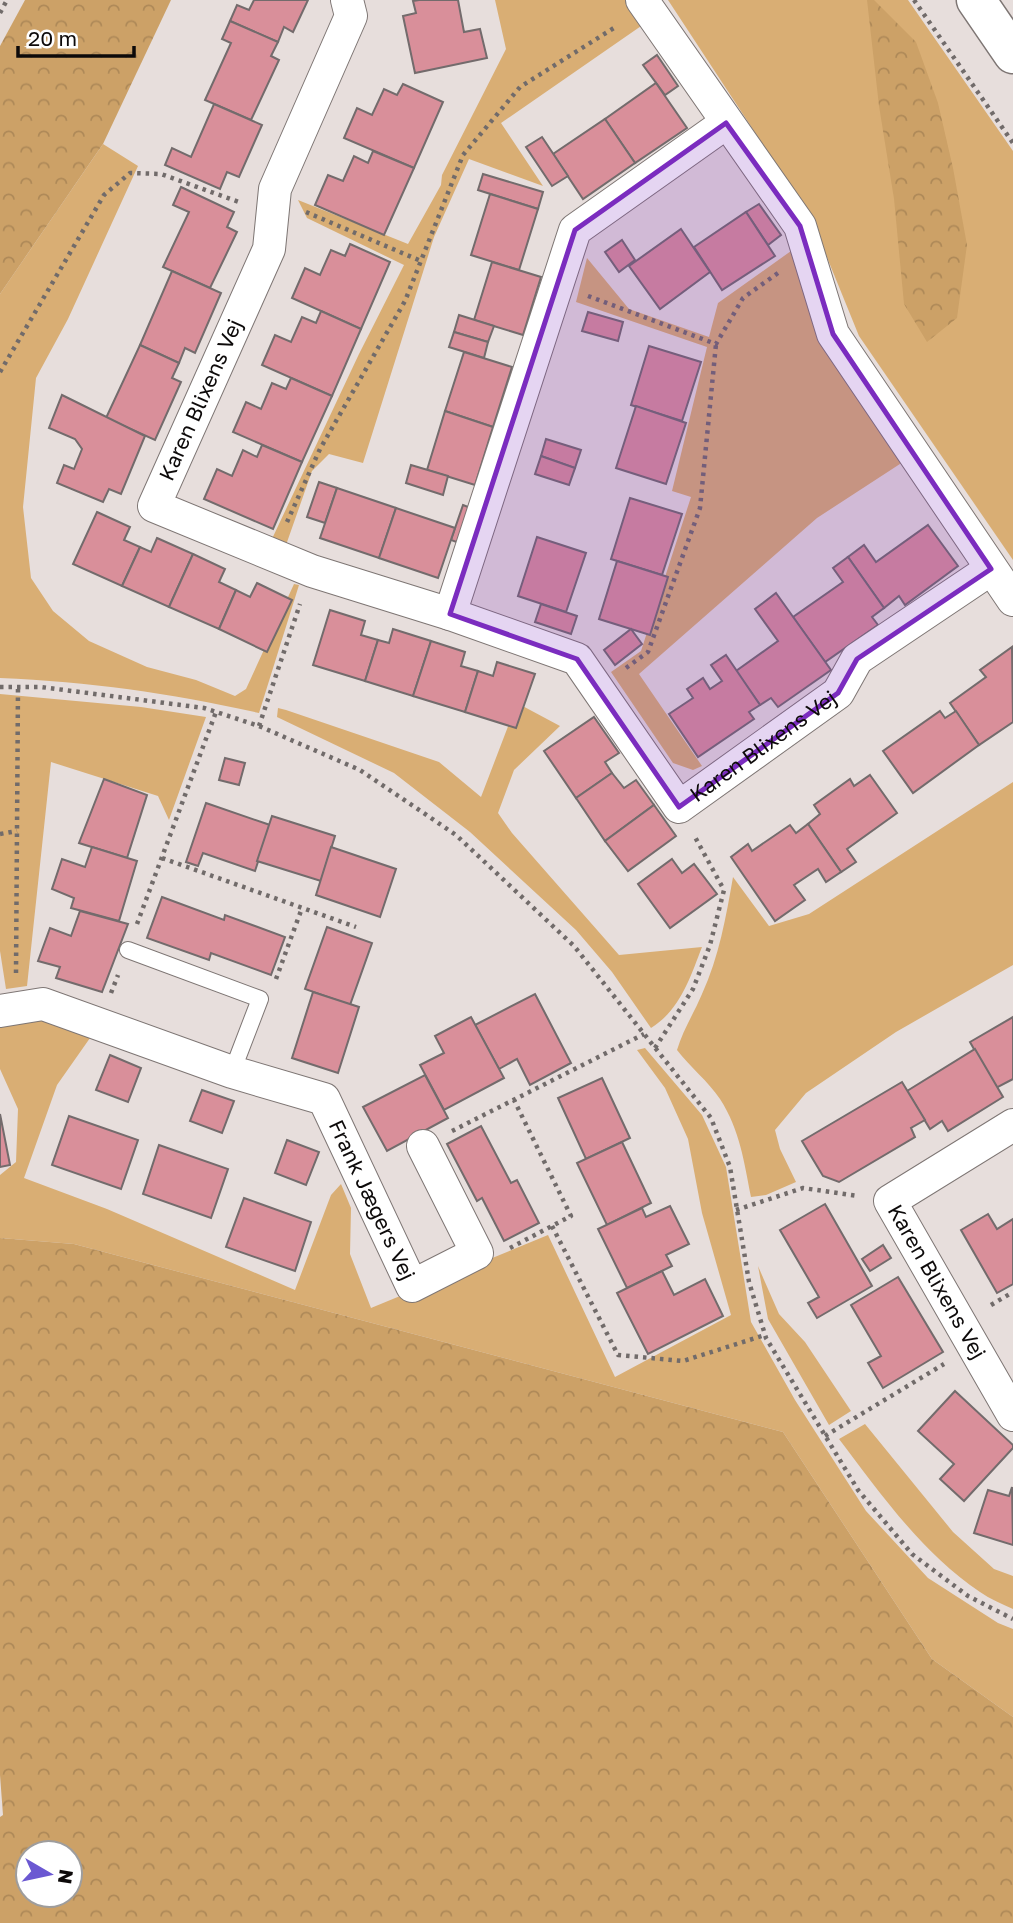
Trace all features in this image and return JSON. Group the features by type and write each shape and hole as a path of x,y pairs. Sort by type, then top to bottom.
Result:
{"street":[{"name":"Karen Blixens Vej","path":"347,0 351,16 275,189 269,249 154,506 312,571 450,614 577,659 679,807 838,694 857,659 991,569"},
{"path":"976,0 1013,54"},
{"path":"644,4 800,226 833,334 1013,600"},
{"path":"450,614 575,230 726,123"},
{"name":"Frank Jægers Vej","path":"8,1010 43,1004 232,1072 324,1099 412,1286 477,1253"},
{"name":"Karen Blixens Vej","path":"1013,1125 890,1201 1013,1415"},
{"path":"422,1146 477,1253"}],"lane":[{"path":"128,950 260,999 232,1072"}],"path":[{"path":"0,13 7,0"},
{"path":"914,0 1013,143"},
{"path":"272,554 320,449 405,301 463,155 520,87 644,4"},
{"path":"0,372 104,195 130,173 161,174 273,207 421,261"},
{"path":"598,689 648,652 700,508 716,344 743,298 808,252"},
{"path":"558,285 716,344"},
{"path":"259,726 312,571"},
{"path":"0,687 41,687 204,708 259,726 360,770 456,835 574,946 711,1118 730,1167 749,1282 765,1335 858,1490 912,1554 968,1596 1013,1619"},
{"path":"8,1010 17,831 18,687"},
{"path":"100,1024 216,712"},
{"path":"655,1048 693,989 710,945 724,890 679,807"},
{"path":"0,834 17,831"},
{"path":"162,858 356,927"},
{"path":"260,999 272,988 302,908"},
{"path":"422,1146 644,1034"},
{"path":"477,1253 506,1250 571,1216 514,1100"},
{"path":"736,1210 803,1188 890,1201"},
{"path":"552,1226 618,1355 683,1361 765,1335"},
{"path":"825,1436 973,1347"}],"highlighted area":[{"path":"726,123 800,226 833,334 991,569 857,659 838,693 679,807 577,659 450,614 575,230"}],"shaded area":[{"path":"495,0 627,0 644,24 501,123 543,186 469,159 434,237 363,463 329,454 312,471 286,545 271,541 404,265 307,218 298,200 408,244 441,185 442,175 506,49"},
{"path":"668,0 908,0 1013,151 1013,560 859,336 811,218"},
{"path":"103,144 138,166 68,319 36,378 23,507 31,578 53,611 89,641 147,667 196,680 235,696 246,689 294,584 299,585 259,713 130,690 0,678 0,294"},
{"path":"791,251 823,342 903,462 817,518 639,674 702,766 693,770 673,763 611,672 641,651 691,497 672,491 707,347 576,302 587,258 629,309 709,337 718,303"},
{"path":"0,694 141,707 206,717 169,820 158,796 51,762 27,986 6,989 0,951"},
{"path":"517,703 560,726 514,770 498,813 512,833 619,955 702,947 677,1003 651,1028 612,972 576,930 470,832 394,773 277,717 278,708 286,710 439,762 481,797"},
{"path":"1013,782 1013,965 896,1032 806,1093 775,1130 780,1149 796,1182 766,1195 751,1197 740,1146 727,1111 715,1092 677,1050 713,966 733,877 769,926 809,914"},
{"path":"50,1018 90,1038 57,1085 24,1178 107,1209 295,1290 331,1195 341,1184 351,1208 350,1254 371,1308 548,1235 615,1377 731,1315 702,1213 688,1139 665,1088 637,1050 645,1048 702,1115 726,1167 751,1322 795,1400 866,1511 928,1578 998,1623 1013,1629 1013,1717 932,1659 783,1432 74,1244 0,1238 0,1175 16,1162 18,1109 0,1069 0,1027"},
{"path":"758,1266 779,1314 805,1342 851,1411 829,1425 768,1319"},
{"path":"865,1424 953,1532 994,1569 1013,1576 1013,1609 984,1595 939,1559 886,1501 839,1439"}],"green space":[{"path":"25,0 171,0 103,144 0,294 0,46"},
{"path":"867,0 874,0 916,42 938,103 967,245 957,318 927,342 904,304 894,199 879,106"},
{"path":"0,1238 74,1244 783,1432 932,1659 1013,1717 1013,1923 0,1923 0,1817 3,1815 0,1775"}],"building":[{"path":"254,0 308,0 293,32 284,27 278,42 230,21 237,5 249,10"},
{"path":"458,0 464,32 480,29 487,58 415,73 403,16 416,13 413,1"},
{"path":"230,21 278,42 271,56 279,60 251,120 205,100 231,43 222,39"},
{"path":"657,55 678,86 665,95 643,65"},
{"path":"656,83 687,128 635,163 605,119"},
{"path":"403,84 443,102 414,168 344,138 357,108 372,115 384,89 397,95"},
{"path":"214,104 262,125 239,177 227,172 220,189 165,165 172,148 191,157"},
{"path":"605,119 635,163 583,199 553,154"},
{"path":"542,137 568,176 552,186 526,147"},
{"path":"373,151 414,168 384,235 315,205 328,175 343,181 354,156 368,163"},
{"path":"483,174 543,192 538,209 478,190"},
{"path":"181,187 234,212 227,227 237,232 210,288 163,267 189,212 173,205"},
{"path":"490,194 538,209 519,270 471,255"},
{"path":"759,204 781,235 768,245 746,212"},
{"path":"746,212 775,256 722,290 694,247"},
{"path":"681,229 710,272 660,309 629,266"},
{"path":"622,240 635,260 619,272 605,252"},
{"path":"350,244 390,262 361,329 292,298 305,268 320,275 331,250 345,256"},
{"path":"492,262 541,277 523,335 474,320"},
{"path":"172,271 221,293 195,353 185,348 179,363 140,345"},
{"path":"321,311 361,329 332,396 262,365 275,335 291,342 302,317 316,323"},
{"path":"588,312 623,322 618,341 582,331"},
{"path":"459,315 494,326 488,342 454,332"},
{"path":"454,332 488,342 484,358 449,347"},
{"path":"140,345 179,363 172,378 181,382 155,440 106,418"},
{"path":"649,346 701,362 682,421 631,405"},
{"path":"464,352 512,367 493,427 445,411"},
{"path":"291,378 332,396 302,462 233,432 246,402 261,409 272,383 286,389"},
{"path":"62,395 145,436 121,494 109,489 103,502 57,483 64,465 74,469 82,449 75,439 49,428"},
{"path":"636,406 686,423 666,484 616,468"},
{"path":"445,411 493,427 475,485 427,470"},
{"path":"546,439 581,450 575,468 541,456"},
{"path":"262,445 302,462 273,529 204,499 217,469 232,476 243,450 257,457"},
{"path":"541,456 575,468 569,485 535,474"},
{"path":"411,465 448,476 443,495 406,483"},
{"path":"319,482 337,488 325,523 307,517"},
{"path":"337,488 396,508 379,558 320,538"},
{"path":"630,498 682,514 662,575 611,559"},
{"path":"463,505 478,511 467,546 451,540"},
{"path":"396,508 455,528 438,578 379,558"},
{"path":"97,512 130,527 124,540 140,547 122,586 73,564"},
{"path":"928,525 958,566 905,605 899,596 884,608 848,557 864,545 876,562"},
{"path":"537,537 586,553 566,612 518,596"},
{"path":"157,538 193,554 169,607 122,586 140,547 151,552"},
{"path":"193,554 225,569 219,582 236,590 219,629 169,607"},
{"path":"848,557 884,608 872,617 878,625 825,662 793,617 843,582 833,568"},
{"path":"617,561 668,577 650,635 599,619"},
{"path":"257,583 292,600 267,652 219,629 236,590 250,597"},
{"path":"776,593 831,670 778,707 771,698 760,705 736,671 778,641 755,609"},
{"path":"541,604 577,616 571,634 535,622"},
{"path":"330,610 365,621 361,635 378,640 365,681 313,665"},
{"path":"393,629 431,641 413,696 365,681 378,640 389,643"},
{"path":"631,629 642,644 615,665 604,650"},
{"path":"431,641 465,652 461,666 478,671 465,712 413,696"},
{"path":"1012,647 1013,722 979,745 950,703 986,677 980,670"},
{"path":"726,655 760,705 749,712 754,719 698,757 669,714 693,698 687,689 703,678 710,689 722,681 711,665"},
{"path":"497,662 535,674 516,728 465,712 478,671 493,676"},
{"path":"940,711 945,718 956,711 979,745 913,793 883,751"},
{"path":"594,717 619,753 605,762 612,773 576,798 544,751"},
{"path":"225,758 245,763 239,785 219,780"},
{"path":"612,773 624,788 636,780 654,805 605,841 576,798"},
{"path":"870,775 897,813 847,849 856,862 841,872 808,824 820,814 814,805 850,779 854,786"},
{"path":"104,779 147,795 127,858 79,843"},
{"path":"206,803 270,825 255,871 203,853 198,866 186,862"},
{"path":"654,805 676,836 628,871 605,841"},
{"path":"272,816 335,836 321,881 257,861"},
{"path":"808,824 841,872 826,882 818,869 794,885 805,900 775,921 731,857 748,844 752,851 790,825 796,833"},
{"path":"92,847 137,861 119,921 71,908 74,898 52,889 62,859 85,867"},
{"path":"331,847 396,869 380,917 316,895"},
{"path":"672,859 682,873 694,864 717,894 670,928 638,884"},
{"path":"162,897 224,920 225,915 285,937 271,975 211,953 209,960 147,938"},
{"path":"80,911 128,924 102,992 56,978 60,967 38,961 50,928 71,936"},
{"path":"327,927 372,943 350,1005 305,989"},
{"path":"313,992 359,1007 338,1073 292,1058"},
{"path":"535,994 571,1063 530,1085 517,1059 499,1069 475,1025"},
{"path":"471,1017 504,1078 444,1110 420,1065 444,1053 435,1036"},
{"path":"1013,1017 1013,1079 996,1088 970,1042"},
{"path":"975,1049 1003,1097 948,1131 942,1121 930,1129 907,1091"},
{"path":"110,1055 141,1068 128,1102 96,1090"},
{"path":"425,1075 448,1118 387,1151 363,1107"},
{"path":"602,1078 630,1138 586,1159 558,1098"},
{"path":"902,1082 925,1120 911,1128 915,1137 839,1182 823,1176 802,1141"},
{"path":"202,1090 234,1101 222,1133 190,1121"},
{"path":"0,1114 10,1165 0,1167"},
{"path":"69,1116 138,1140 121,1189 52,1165"},
{"path":"481,1126 511,1183 517,1180 539,1223 504,1241 482,1198 477,1201 447,1144"},
{"path":"287,1140 319,1152 306,1185 275,1173"},
{"path":"622,1142 651,1203 607,1225 577,1163"},
{"path":"159,1145 228,1169 211,1218 143,1194"},
{"path":"244,1198 311,1222 295,1271 226,1247"},
{"path":"825,1204 872,1286 817,1318 808,1303 819,1297 780,1230"},
{"path":"670,1206 689,1244 666,1255 672,1266 627,1288 598,1229 642,1208 646,1217"},
{"path":"988,1214 997,1229 1013,1219 1013,1284 997,1293 961,1230"},
{"path":"883,1245 891,1258 870,1271 862,1259"},
{"path":"662,1271 674,1295 705,1279 723,1316 648,1354 617,1293"},
{"path":"898,1277 943,1352 883,1388 868,1363 881,1356 851,1305"},
{"path":"955,1391 1013,1445 964,1501 940,1479 954,1464 918,1431"},
{"path":"1012,1487 1013,1545 974,1533 988,1490 1009,1496"}]}
